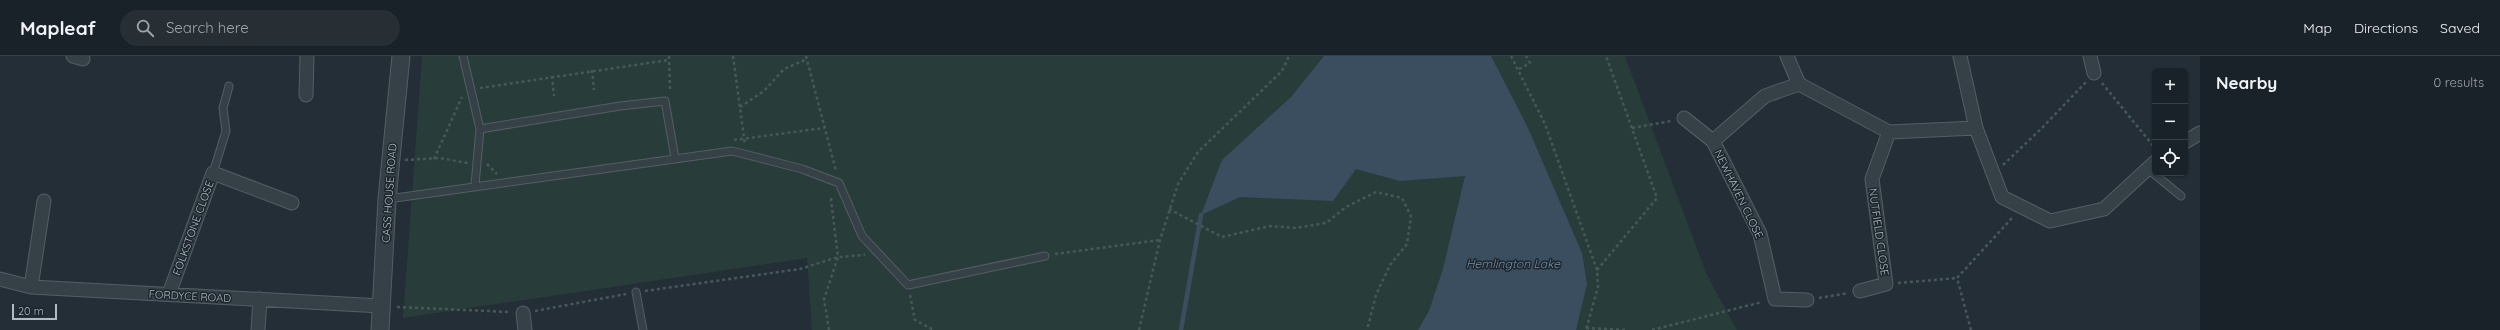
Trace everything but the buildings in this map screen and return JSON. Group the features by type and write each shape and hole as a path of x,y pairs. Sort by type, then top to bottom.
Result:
{"street":[{"path":"306,95 307,56"},
{"name":"CASS HOUSE ROAD","path":"380,330 387,199 401,56"},
{"path":"1787,56 1799,84 1888,132 1976,128"},
{"path":"1960,56 1976,128 2002,197 2050,220 2104,209 2151,166"},
{"path":"2090,56 2094,73"},
{"path":"1713,141 1765,96 1799,84"},
{"name":"NEWHAVEN CLOSE","path":"1684,118 1713,141 1760,234 1775,298"},
{"name":"NUTFIELD CLOSE","path":"1860,291 1886,284 1872,179 1888,132"},
{"path":"2188,140 2200,133"},
{"name":"FOLKSTONE CLOSE","path":"169,294 213,173 292,204"},
{"path":"31,287 44,201"},
{"name":"FORDYCE ROAD","path":"0,279 31,287 381,306"},
{"path":"1775,298 1807,300"},
{"path":"258,330 260,300"},
{"path":"523,313 525,330"}],"lane":[{"path":"463,56 480,129 475,185"},
{"path":"213,173 226,131 223,108 229,86"},
{"path":"480,129 620,106 665,101 675,158"},
{"path":"387,199 475,185 732,151 802,168 839,182 862,236 908,285 1046,256"},
{"path":"2151,166 2181,196"},
{"path":"636,292 643,330"}],"path":[{"path":"665,101 670,93 669,56"},
{"path":"733,56 746,154"},
{"path":"1139,330 1160,240 1178,184 1198,152 1282,70 1289,56"},
{"path":"1511,56 1519,69 1545,124 1597,270 1598,287 1586,329 1627,330"},
{"path":"1519,69 1530,62 1526,56"},
{"path":"1597,270 1657,198 1606,56"},
{"path":"740,107 764,91 784,69 806,58 839,182 831,200 838,257 824,299 829,330"},
{"path":"434,159 457,105 471,89 592,70 669,60"},
{"path":"592,70 594,90"},
{"path":"1993,174 2042,128 2094,73 2152,144"},
{"path":"552,76 554,96"},
{"path":"1632,128 1684,118"},
{"path":"730,140 824,128"},
{"path":"391,161 434,159 460,163 477,162 486,164 495,170 501,182"},
{"path":"1169,209 1180,213 1222,237 1270,226 1295,228 1326,223 1346,207 1376,192 1402,198 1411,216 1407,244 1390,265 1376,295 1367,330"},
{"path":"1886,284 1957,278 2022,207"},
{"path":"1046,256 1160,240"},
{"path":"1957,278 1971,330"},
{"path":"908,285 915,320 934,330"},
{"path":"1807,300 1860,291"},
{"path":"1652,330 1775,298"}],"green space":[{"path":"422,56 1625,56 1707,275 1737,330 812,330 807,258 403,318"}],"water":[{"name":"Hemlington Lake","path":"1324,56 1491,56 1528,128 1582,253 1587,284 1576,330 1418,330 1429,311 1443,269 1465,176 1400,181 1356,169 1333,201 1240,197 1201,215 1222,160 1291,97"}],"waterway":[{"path":"1181,330 1201,215"}]}
